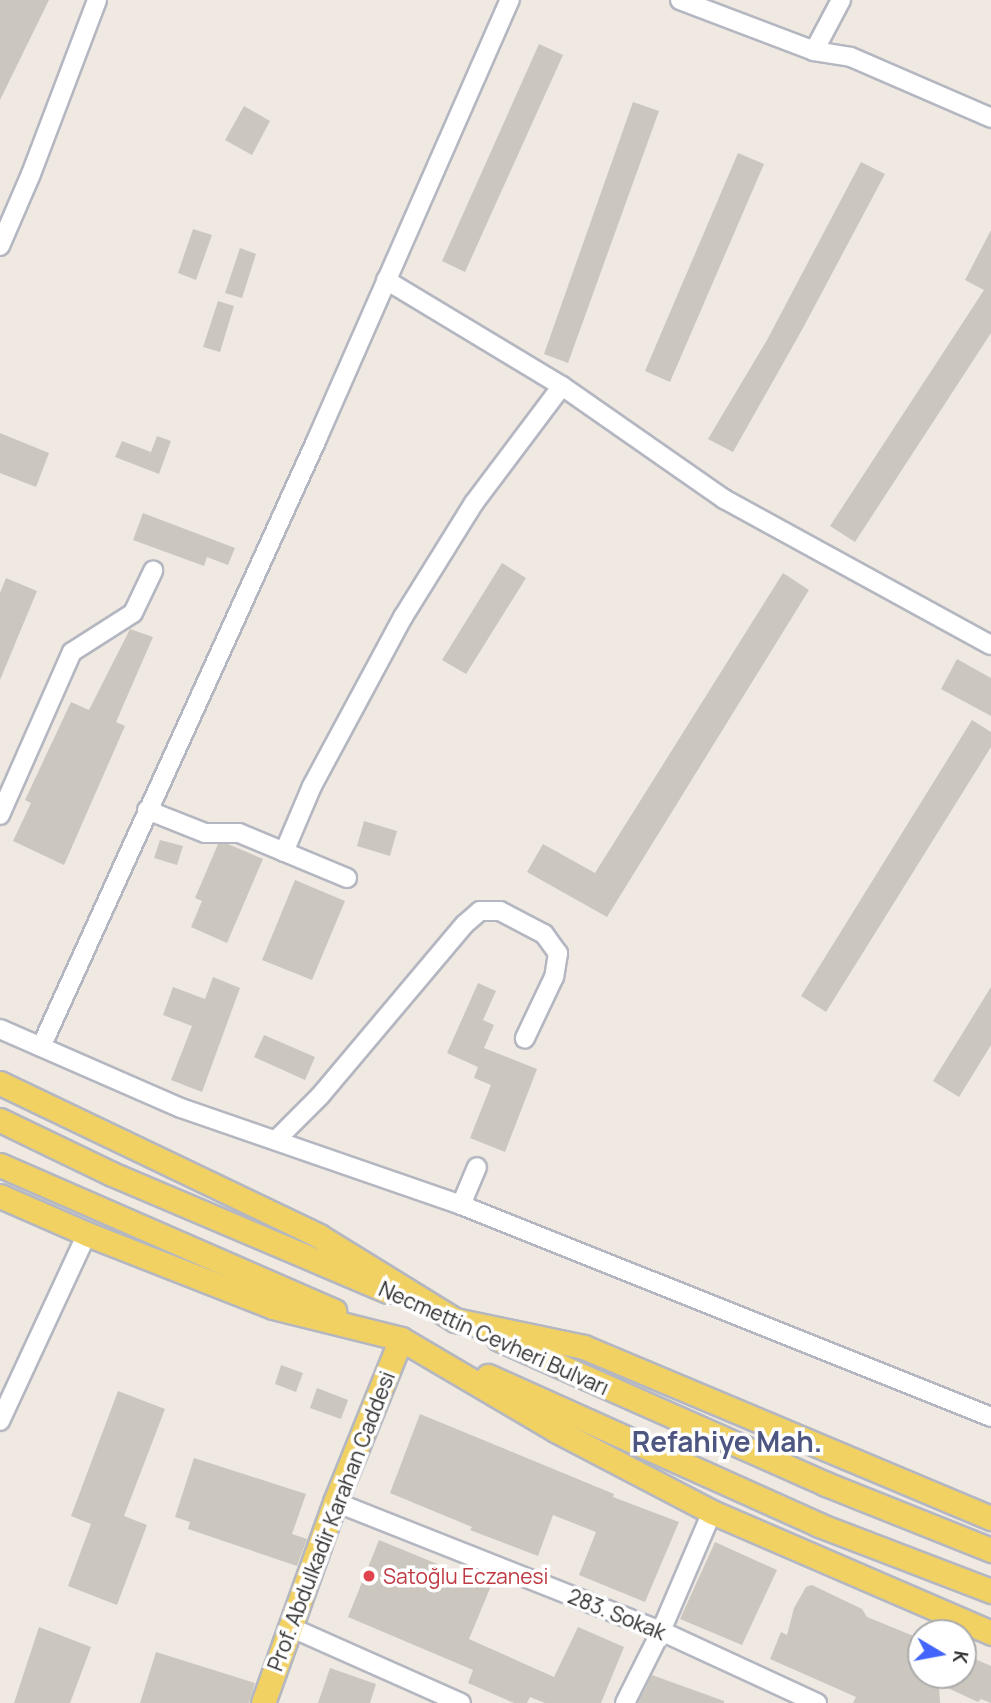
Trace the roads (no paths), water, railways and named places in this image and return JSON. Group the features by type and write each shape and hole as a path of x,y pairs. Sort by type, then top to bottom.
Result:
{"main road":[{"path":"0,1083 319,1237 455,1320 584,1347 991,1518"},
{"name":"Necmettin Cevheri Bulvarı","path":"0,1120 112,1174 455,1320 814,1479 991,1550"},
{"name":"Necmettin Cevheri Bulvarı","path":"0,1165 561,1407 819,1525 991,1591"},
{"path":"0,1196 87,1234 273,1307 401,1339 558,1431 712,1512 991,1633"},
{"name":"Prof. Abdulkadir Karahan Caddesi","path":"263,1703 335,1502 401,1339"}],"street":[{"path":"0,246 32,174 97,0"},
{"path":"41,1047 317,439 510,0"},
{"path":"680,0 814,51 851,57 991,118"},
{"path":"814,51 841,0"},
{"path":"386,280 562,386 724,499 991,645"},
{"path":"284,852 312,786 403,617 474,503 562,386"},
{"path":"0,815 72,652 134,613 153,570"},
{"path":"147,810 205,833 239,833 347,878"},
{"path":"277,1139 320,1096 464,924 480,911 500,911 544,934 558,953 554,977 525,1038"},
{"path":"0,1029 181,1108 277,1139 461,1205 991,1417"},
{"path":"461,1205 477,1167"},
{"path":"0,1421 87,1234"},
{"name":"283. Sokak","path":"335,1502 661,1631 817,1703"},
{"path":"625,1703 661,1631 712,1512"},
{"path":"290,1627 461,1703"}],"place":[{"name":"Satoğlu Eczanesi","path":"369,1576"}],"district":[{"name":"Refahiye Mah.","path":"727,1441"}]}
